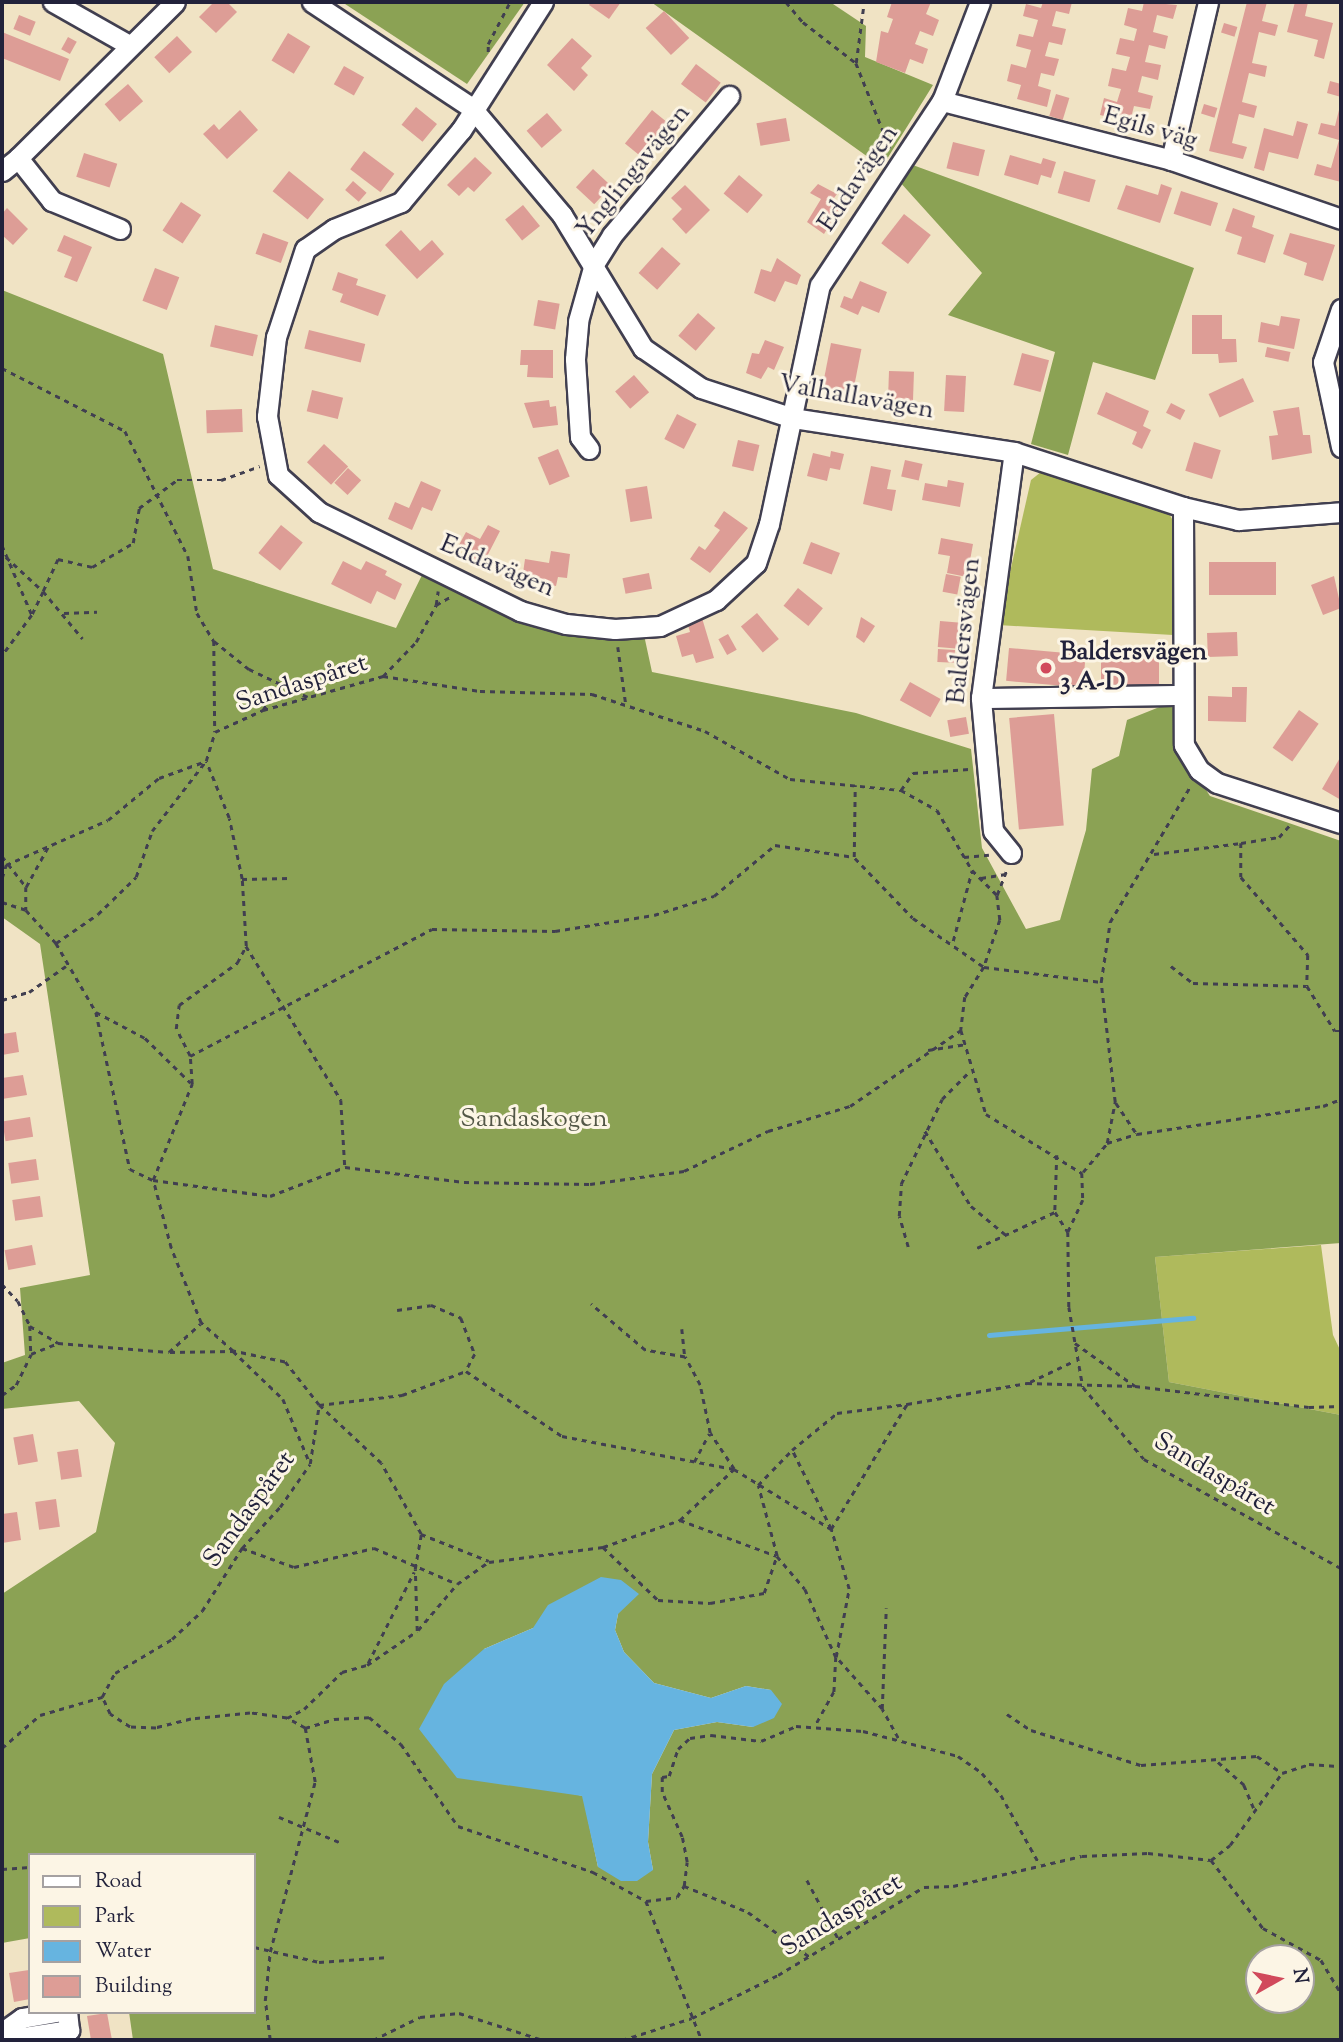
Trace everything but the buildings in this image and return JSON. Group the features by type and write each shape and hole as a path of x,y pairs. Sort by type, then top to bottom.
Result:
{"street":[{"path":"53,2 129,45"},
{"path":"2,171 175,2"},
{"name":"Valhallavägen","path":"312,2 472,108 562,215 643,348 701,388 793,418 1014,452 1183,507 1238,520 1341,512"},
{"name":"Eddavägen","path":"543,2 488,82 461,130 401,202 334,229 305,249 276,337 267,416 278,475 320,512 520,611 566,624 615,629 660,626 716,600 756,563 793,418 820,285 942,101 980,2"},
{"path":"1171,160 1208,2"},
{"name":"Ynglingavägen","path":"589,449 580,437 575,359 578,321 594,264 612,235 729,96"},
{"name":"Egils väg","path":"942,101 1171,160 1341,219"},
{"path":"18,158 52,201 120,229"},
{"path":"1341,309 1323,362 1341,447"},
{"name":"Baldersvägen","path":"1011,853 993,831 981,698 1014,452"},
{"path":"1183,507 1181,695 1184,745 1199,770 1217,783 1341,822"},
{"path":"981,698 1181,695"},
{"path":"3,2032 22,2018 45,2014"},
{"path":"3,2032 24,2037 69,2030 66,2014"}],"path":[{"path":"488,82 488,44 510,2"},
{"path":"786,2 803,22 856,63"},
{"path":"864,2 856,63 885,143 904,160"},
{"path":"2,368 125,431 188,556 197,613 214,641 249,669 308,696"},
{"path":"2,656 32,615 58,559 92,567 133,543 139,508 177,480 221,480 275,460"},
{"path":"2,545 32,615"},
{"path":"6,557 64,613 83,639"},
{"path":"383,676 416,642 436,605 469,586"},
{"path":"64,613 97,612"},
{"path":"615,629 626,705"},
{"path":"214,641 215,732"},
{"name":"Sandaspåret","path":"206,761 215,732 263,710 383,676 480,691 592,694 705,732 790,779 901,790 937,810 972,870 997,895"},
{"path":"263,710 279,683"},
{"path":"2,878 6,865 107,820 159,778 206,761"},
{"path":"206,761 229,818 242,879 246,946 341,1100 345,1167"},
{"path":"56,943 98,914 136,877 152,831 206,761"},
{"path":"901,790 913,774 986,767"},
{"path":"1011,853 997,895 1000,920 985,967 965,997 961,1030 967,1044 970,1071 986,1114 1057,1155 1082,1173 1107,1143 1115,1102 1101,982 1110,922 1154,854 1199,770"},
{"path":"854,857 855,785"},
{"path":"1154,854 1279,837 1303,810"},
{"path":"1241,843 1241,877 1308,955 1307,986 1335,1031 1341,1031"},
{"path":"190,1056 432,929 555,931 654,915 714,896 775,845 854,857 913,918 953,942 985,967 1101,982"},
{"path":"26,910 26,887 49,846"},
{"path":"2,856 6,865 26,887"},
{"path":"953,942 972,870"},
{"path":"980,878 1006,874"},
{"path":"242,879 290,878"},
{"path":"2,902 26,910 56,943 96,1012 130,1169 153,1180 270,1196 345,1167 464,1182 590,1184 684,1171 768,1131 850,1106 961,1030"},
{"path":"246,946 237,963 179,1005 176,1029 190,1056 191,1084 153,1180 171,1248 201,1323 283,1399 310,1464"},
{"path":"2,1000 29,992 67,966"},
{"path":"1171,966 1193,983 1307,986"},
{"path":"96,1012 145,1038 191,1084"},
{"path":"927,1051 967,1044"},
{"path":"908,1247 899,1216 901,1184 942,1099 970,1071"},
{"path":"1107,1143 1137,1134 1323,1106 1341,1099"},
{"path":"1115,1102 1137,1134"},
{"path":"925,1131 971,1206 1006,1234"},
{"path":"1057,1155 1055,1212 1068,1232"},
{"name":"Sandaspåret","path":"1082,1173 1083,1200 1068,1232 1073,1341 1083,1387 1144,1459 1341,1568"},
{"path":"977,1248 1055,1212"},
{"path":"2,1284 18,1301 30,1326 31,1354 16,1385 2,1395"},
{"path":"591,1304 645,1350 685,1357"},
{"path":"319,1405 402,1395 466,1371 475,1354 461,1318 431,1305 397,1310"},
{"path":"169,1352 201,1323"},
{"path":"30,1326 58,1343 169,1352 233,1351 285,1362 319,1405 381,1463 421,1534 489,1562"},
{"path":"682,1329 685,1357 700,1385 710,1433 734,1469"},
{"path":"1073,1341 1135,1385"},
{"path":"31,1354 58,1343"},
{"path":"1027,1383 1075,1360"},
{"path":"466,1371 562,1436 734,1469 831,1529"},
{"path":"758,1485 792,1450 837,1413 1027,1383 1083,1387 1135,1385 1309,1407 1341,1406"},
{"path":"831,1529 907,1404"},
{"name":"Sandaspåret","path":"102,1697 115,1673 172,1639 202,1611 242,1548 280,1507 310,1464 319,1405"},
{"path":"694,1461 710,1433"},
{"path":"792,1450 831,1529 849,1589 836,1657 834,1692 816,1726"},
{"path":"288,1718 304,1709 342,1672 367,1665 417,1631 457,1584 489,1562 603,1547 680,1520 734,1469"},
{"path":"758,1485 777,1556 805,1589 836,1657 882,1709 898,1738"},
{"path":"680,1520 777,1556"},
{"path":"417,1631 415,1569 421,1534"},
{"path":"603,1547 658,1600 710,1603 764,1593 777,1556"},
{"path":"242,1548 294,1567 374,1548 415,1569 457,1584"},
{"path":"367,1665 415,1569"},
{"path":"882,1709 886,1608"},
{"path":"2,1748 40,1715 102,1697 110,1714 130,1727 156,1728 191,1719 250,1713 288,1718 304,1728 315,1782 270,1952 265,2001 270,2040"},
{"path":"1007,1714 1031,1730 1141,1765 1218,1762 1257,1756 1282,1773"},
{"path":"304,1728 334,1719 369,1717 401,1744 458,1826 593,1872 646,1901 677,1897 684,1886 687,1862 682,1837 662,1792 662,1777 669,1776 678,1748 690,1738 711,1735 761,1741 796,1726 816,1726 898,1738 958,1756 982,1773 1002,1795 1039,1863"},
{"path":"1218,1762 1244,1785 1254,1808"},
{"path":"1341,1766 1309,1764 1282,1773 1230,1844 1211,1860 1263,1928 1321,1959 1341,1993"},
{"path":"279,1817 339,1842"},
{"name":"Sandaspåret","path":"622,2040 692,2018 810,1957 923,1887 953,1886 1039,1863 1148,1853 1211,1860"},
{"path":"2,1869 28,1867"},
{"path":"807,1880 839,1940"},
{"path":"684,1886 748,1912 810,1957"},
{"path":"646,1901 702,2040"},
{"path":"256,1948 319,1962 389,1957"},
{"path":"373,2040 420,2017 459,2013 543,2040"}],"green space":[{"path":"342,2 525,2 467,84"},
{"path":"651,2 830,2 866,26 865,57 933,85 882,167"},
{"path":"910,164 1194,268 1155,380 1093,362 1068,455 1031,444 1055,352 948,315 982,273 899,181"},
{"name":"Sandaskogen","path":"2,290 163,354 213,569 396,628 423,573 517,619 644,635 652,672 856,713 971,749 982,848 1026,929 1060,920 1086,830 1092,769 1119,756 1127,720 1172,702 1178,746 1210,796 1341,841 1341,1243 1155,1257 1169,1382 1341,1415 1341,2040 133,2040 129,2014 256,2014 256,1853 28,1853 28,1938 2,1943 2,1594 96,1532 115,1443 79,1401 2,1409 2,1363 25,1355 20,1288 90,1275 40,944 2,917","holes":["618,1614 615,1630 624,1652 654,1683 711,1698 746,1686 771,1690 753,1727 717,1722 674,1730 652,1774 648,1842 653,1870 598,1867 583,1796 541,1787 484,1649 533,1628"]},
{"path":"1041,472 1168,512 1175,524 1173,635 998,625 1031,480"},
{"path":"1321,1245 1333,1335 1341,1352 1341,1415 1169,1382 1155,1257"}],"water":[{"path":"601,1577 621,1580 639,1594 618,1614 615,1630 624,1652 654,1683 711,1698 746,1686 771,1690 782,1704 774,1718 753,1727 717,1722 674,1730 652,1774 648,1842 653,1870 637,1881 621,1881 598,1867 582,1796 457,1778 419,1729 444,1684 484,1649 533,1628 548,1605"}],"waterway":[{"path":"989,1335 1193,1318"}],"place":[{"name":"Baldersvägen 3 A-D","path":"1046,668"}]}
